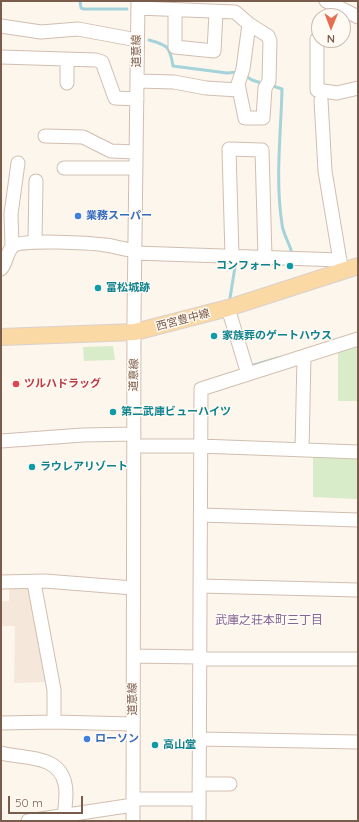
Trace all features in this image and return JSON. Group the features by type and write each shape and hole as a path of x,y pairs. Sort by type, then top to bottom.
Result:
{"main road":[{"name":"西宮豊中線","path":"1,337 135,332 228,308 341,266 358,266"}],"street":[{"path":"326,1 358,17"},
{"path":"138,4 175,10 216,13 235,12 248,24 268,36 270,41 269,81 265,88 263,118 244,118 238,90 238,84 244,69 248,24"},
{"name":"道意線","path":"133,821 135,252 138,4"},
{"path":"175,10 175,47 214,51 216,13"},
{"path":"1,26 41,32 78,29 137,40"},
{"path":"316,48 313,69 317,90 337,93 358,88"},
{"path":"1,57 96,60 102,62 115,98 137,99"},
{"path":"67,60 67,83"},
{"path":"137,81 174,82 206,88 238,90"},
{"path":"12,246 18,243 35,241 106,245 135,252 198,256 265,257 341,266 325,171 321,100"},
{"path":"45,136 83,136 111,151 136,152"},
{"path":"232,256 229,149 262,150 265,257"},
{"path":"1,270 12,246 6,212 18,163"},
{"path":"64,168 136,168"},
{"path":"35,241 36,181"},
{"path":"228,308 248,374"},
{"path":"199,821 201,389 358,339"},
{"path":"302,450 304,356"},
{"path":"1,441 83,435 200,446 358,452"},
{"path":"201,515 358,520"},
{"path":"1,582 46,581 133,588"},
{"path":"34,582 54,690 54,722"},
{"path":"200,586 358,590"},
{"path":"134,656 358,659"},
{"path":"1,723 54,722 133,724"},
{"path":"200,739 358,742"},
{"path":"1,753 46,760 54,765 62,776 66,785 64,818"},
{"path":"199,784 230,784"},
{"path":"28,821 64,818 134,802 199,799"}],"shaded area":[{"path":"9,586 25,586 30,590 49,682 14,683 15,626 1,626 1,601 9,601"}],"green space":[{"path":"358,344 358,401 338,401 338,350"},
{"path":"113,346 115,360 84,361 83,347"},
{"path":"313,454 358,456 358,499 313,497"}],"waterway":[{"path":"80,1 81,8 84,9 127,9"},
{"path":"149,40 164,45 167,48 171,55 173,66 227,73 238,72"},
{"path":"244,75 252,80 264,84"},
{"path":"270,85 282,89 279,156 280,207 283,228 292,254"},
{"path":"230,298 236,261"},
{"path":"250,366 278,358"}],"place":[{"name":"業務スーパー","path":"78,216"},
{"name":"コンフォート","path":"290,266"},
{"name":"富松城跡","path":"98,288"},
{"name":"家族葬のゲートハウス","path":"214,336"},
{"name":"ツルハドラッグ","path":"16,384"},
{"name":"第二武庫ビューハイツ","path":"113,412"},
{"name":"ラウレアリゾート","path":"32,467"},
{"name":"ローソン","path":"87,739"},
{"name":"高山堂","path":"155,745"}],"district":[{"name":"武庫之荘本町三丁目","path":"269,620"}]}
